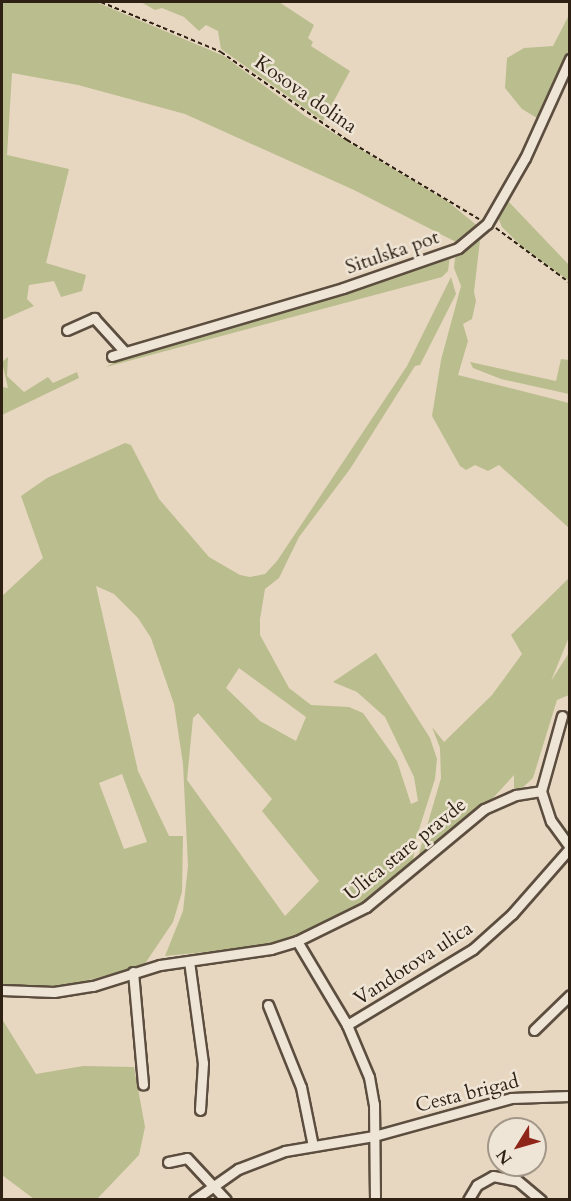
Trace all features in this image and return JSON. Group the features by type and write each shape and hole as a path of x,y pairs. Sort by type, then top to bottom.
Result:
{"street":[{"name":"Situlska pot","path":"112,356 430,259 458,248 487,224 525,158 570,59"},
{"path":"67,330 94,318 124,351"},
{"path":"562,716 541,791 551,821 570,848"},
{"name":"Ulica stare pravde","path":"2,990 54,992 93,986 133,972 297,942 366,907 484,809 507,798 541,791"},
{"name":"Vandotova ulica","path":"347,1025 473,949 512,914 570,848"},
{"path":"297,942 347,1025 369,1077 374,1136 375,1200"},
{"path":"189,961 203,1064 200,1110"},
{"path":"133,972 143,1085"},
{"path":"534,1030 570,995"},
{"path":"268,1005 301,1087 313,1146"},
{"name":"Cesta brigad","path":"194,1200 215,1184 259,1159 313,1146 374,1136 512,1098 570,1096"},
{"path":"168,1162 187,1158 215,1184 226,1200"},
{"path":"468,1200 477,1185 493,1176 518,1181 541,1200"}],"path":[{"name":"Kosova dolina","path":"101,2 221,52 347,140 487,224 570,283"}],"green space":[{"path":"2,2 96,2 224,56 305,116 447,201 479,227 458,243 354,190 185,114 78,85 12,73 7,155 69,169 46,263 86,275 82,291 61,297 54,281 29,285 27,299 34,306 2,320"},
{"path":"141,2 279,2 314,25 308,38 313,42 311,46 350,71 323,121 221,49 218,31 206,25 199,31 184,17 162,8 155,10"},
{"path":"569,15 569,49 537,118 522,109 505,88 507,58 524,48 553,46"},
{"path":"506,199 569,265 569,281 521,246 502,227 497,215"},
{"path":"480,240 474,292 476,301 472,319 463,324 468,341 458,375 569,403 569,528 499,465 488,471 475,465 466,470 460,466 432,416 441,360 461,286 454,268 455,258"},
{"path":"450,256 448,271 442,277 106,367 125,356"},
{"path":"451,277 456,294 420,365 415,366 350,469 299,537 279,578 265,589 260,635 289,688 311,705 349,707 363,713 397,761 411,804 418,801 414,777 385,717 357,692 333,682 376,653 430,738 437,759 435,779 415,842 413,862 361,906 297,936 255,947 165,956 183,911 188,866 183,764 174,704 151,638 138,618 114,594 96,586 138,771 169,836 183,836 182,892 173,922 144,965 56,989 2,985 2,596 43,558 21,496 47,478 125,443 131,445 159,499 209,557 240,575 250,577 265,574 277,561 407,366","holes":["239,668 306,717 296,741 260,721 226,688","198,713 272,799 262,811 319,881 285,916 187,780 193,718","122,774 147,842 124,849 99,783"]},
{"path":"8,357 7,376 24,392 48,377 53,383 77,372 79,378 2,415 2,387 8,388 2,362"},
{"path":"561,359 569,360 569,394 501,379 473,368 470,362 556,381"},
{"path":"569,578 569,637 551,681 569,653 569,695 557,700 533,778 520,790 514,788 514,775 493,798 418,857 441,778 440,748 432,727 444,742 492,695 522,654 511,635"},
{"path":"2,1019 36,1074 83,1066 134,1067 145,1127 139,1155 97,1199 34,1199 2,1175"}]}
